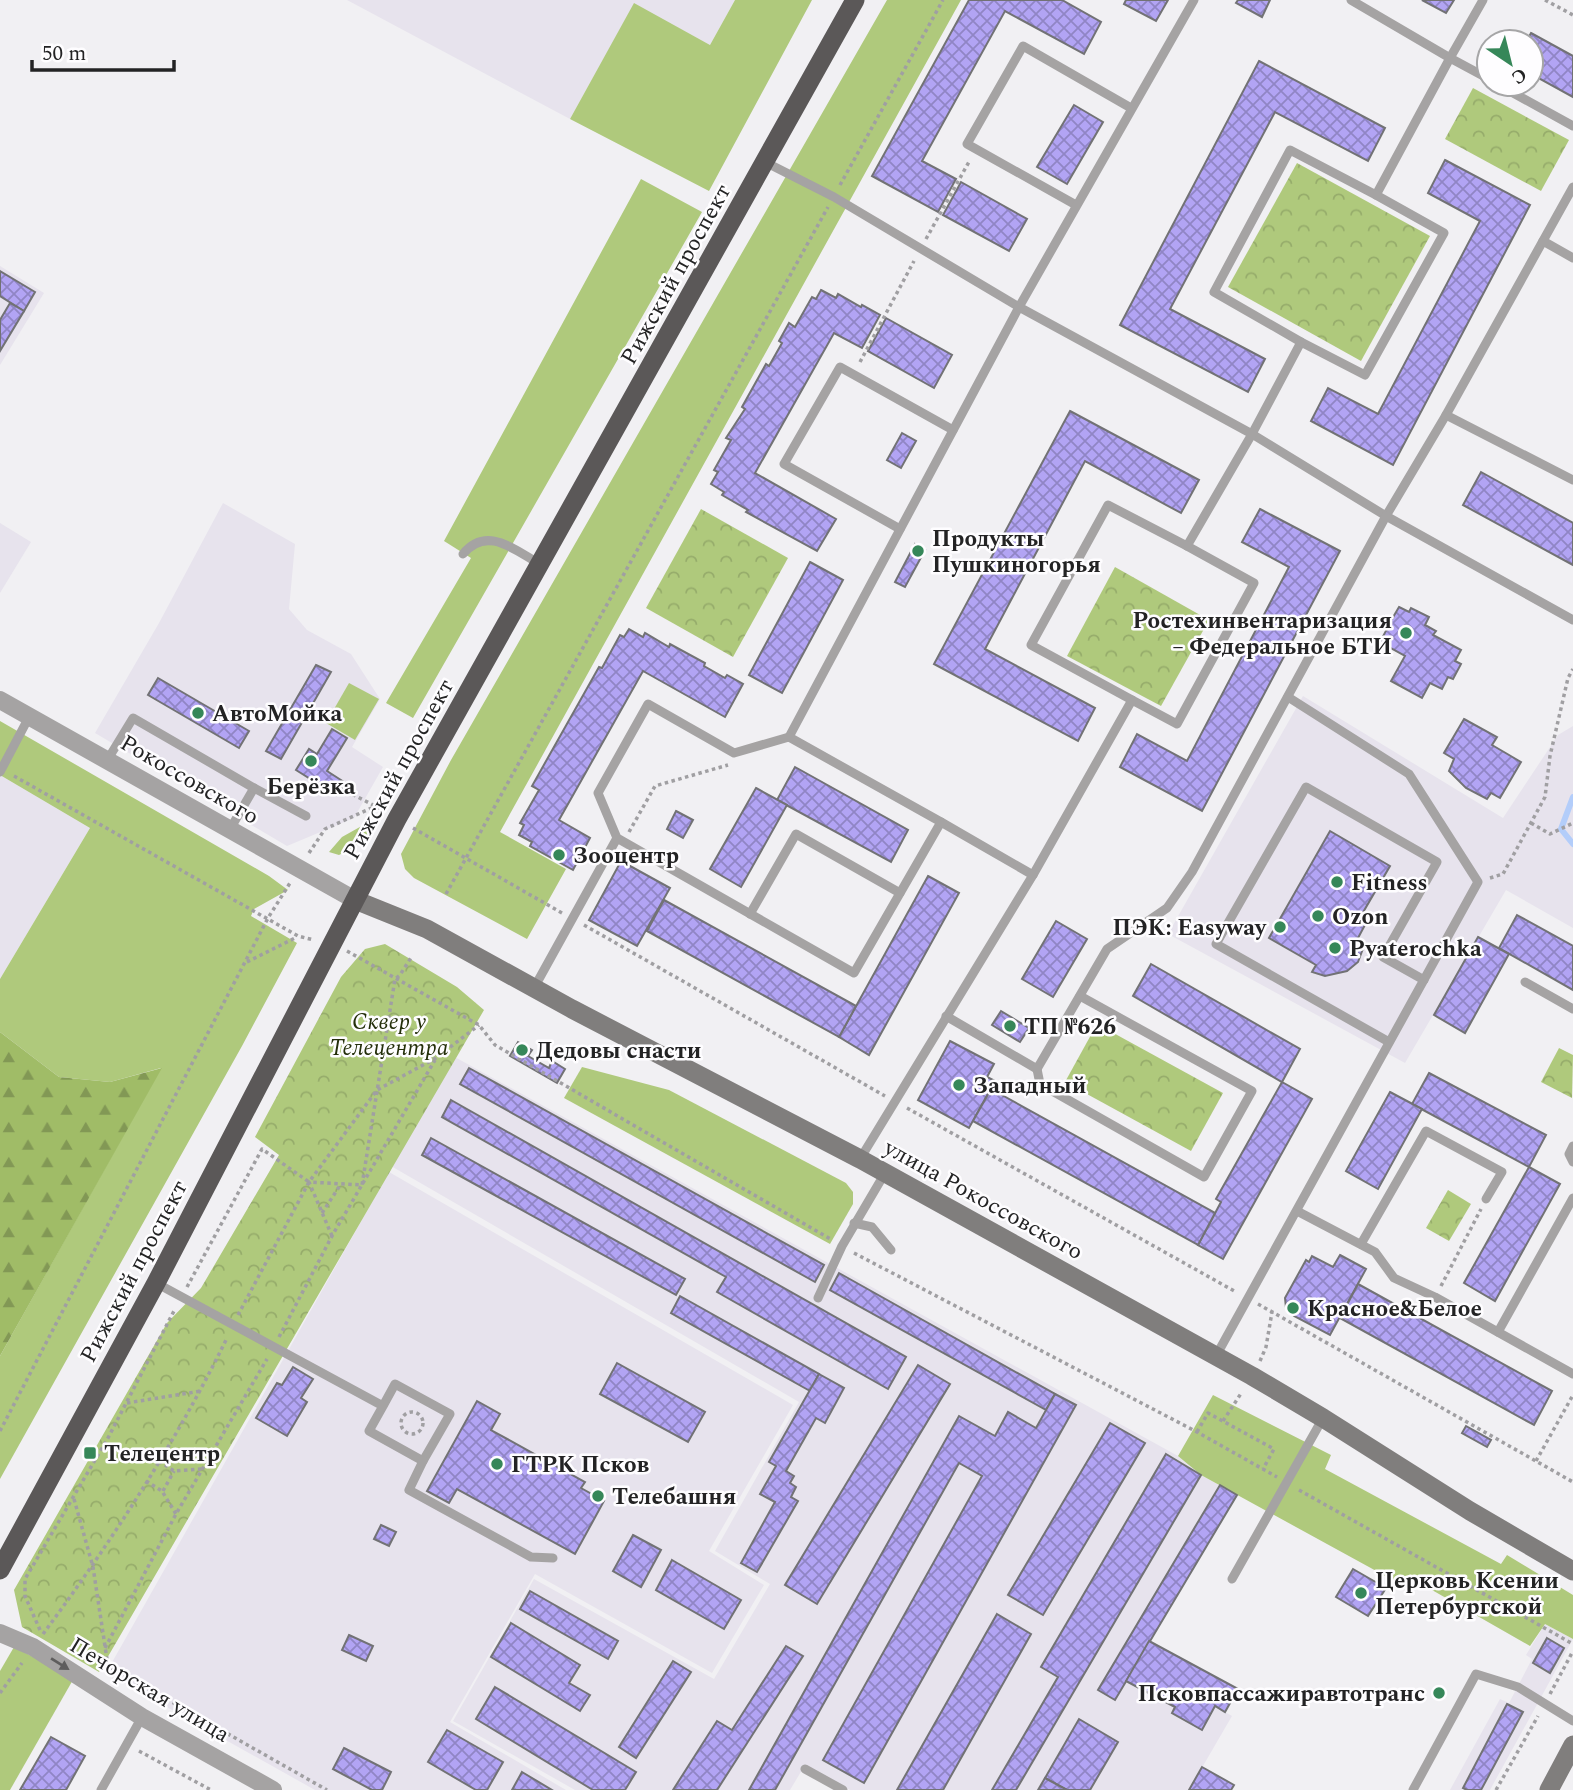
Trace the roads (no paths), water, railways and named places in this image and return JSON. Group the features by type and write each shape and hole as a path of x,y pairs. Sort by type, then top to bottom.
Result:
{"highway":[{"name":"Рижский проспект","path":"0,1570 156,1283 397,819 765,162 849,4"}],"main road":[{"name":"улица Рокоссовского","path":"355,900 427,929 860,1159 1216,1356 1573,1571"},
{"path":"1549,1790 1573,1745"}],"street":[{"name":"Рокоссовского","path":"0,700 355,900"},
{"name":"Печорская улица","path":"0,1633 38,1641 142,1717 274,1790"}],"lane":[{"path":"789,737 1019,306 1194,0"},
{"path":"1351,0 1475,71"},
{"path":"1376,195 1483,0"},
{"path":"1076,205 967,144 973,133 1023,46 1131,108"},
{"path":"1522,98 1573,126"},
{"path":"1290,150 1376,195 1444,233 1366,375 1301,342 1214,292 1290,150"},
{"path":"765,162 834,197 1019,306 1252,434 1386,516 1573,620"},
{"path":"1080,996 1252,1091 1204,1177 1040,1084 1037,1069 1107,949 1167,908 1192,873 1386,516 1446,415 1573,187"},
{"path":"1543,242 1573,258"},
{"path":"1187,546 1252,434 1301,342"},
{"path":"900,529 785,464 840,368 953,430"},
{"path":"1446,415 1573,480"},
{"path":"1108,505 1187,546 1254,583 1177,724 1031,645 1108,505"},
{"path":"463,554 471,544 479,540 491,540 540,564"},
{"path":"1216,1356 1478,882 1409,774 1288,697"},
{"path":"860,1159 1033,875 1132,700"},
{"path":"941,822 854,973 620,840 598,793 648,704 734,753 789,737 941,822 1033,875"},
{"path":"1,770 29,717"},
{"path":"108,760 133,718 306,816"},
{"path":"1388,1042 1216,944 1306,787 1437,862 1383,957 1424,980"},
{"path":"229,831 254,788"},
{"path":"750,914 796,834 900,893"},
{"path":"534,988 620,840"},
{"path":"1525,982 1573,1009"},
{"path":"946,1016 1037,1069"},
{"path":"1361,1244 1426,1131 1502,1172 1486,1199"},
{"path":"1573,1146 1569,1154 1573,1162"},
{"path":"818,1298 842,1246 884,1173"},
{"path":"1498,1332 1573,1198"},
{"path":"1297,1211 1376,1252 1394,1278 1435,1297 1573,1374"},
{"path":"855,1223 872,1227 891,1250"},
{"path":"156,1283 383,1406"},
{"path":"423,1461 369,1431 396,1384 450,1414 409,1490 531,1558 553,1559"},
{"path":"1233,1579 1323,1418"},
{"path":"1413,1790 1476,1674 1518,1687 1573,1721"},
{"path":"101,1790 142,1717"},
{"path":"805,1769 843,1790"}],"waterway":[{"path":"1573,797 1561,829 1573,844"}],"place":[{"name":"Продукты Пушкиногорья","path":"918,551"},
{"name":"Ростехинвентаризация – Федеральное БТИ","path":"1406,633"},
{"name":"АвтоМойка","path":"198,713"},
{"name":"Берёзка","path":"311,761"},
{"name":"Зооцентр","path":"559,855"},
{"name":"Fitness","path":"1337,882"},
{"name":"Ozon","path":"1318,916"},
{"name":"ПЭК: Easyway","path":"1280,927"},
{"name":"Pyaterochka","path":"1335,948"},
{"name":"ТП №626","path":"1010,1026"},
{"name":"Дедовы снасти","path":"522,1050"},
{"name":"Западный","path":"959,1085"},
{"name":"Красное&Белое","path":"1293,1308"},
{"name":"Телецентр","path":"90,1453"},
{"name":"ГТРК Псков","path":"497,1464"},
{"name":"Телебашня","path":"598,1496"},
{"name":"Церковь Ксении Петербургской","path":"1361,1593"},
{"name":"Псковпассажиравтотранс","path":"1439,1693"}],"park label":[{"name":"Сквер у Телецентра","path":"389,1034"}]}
